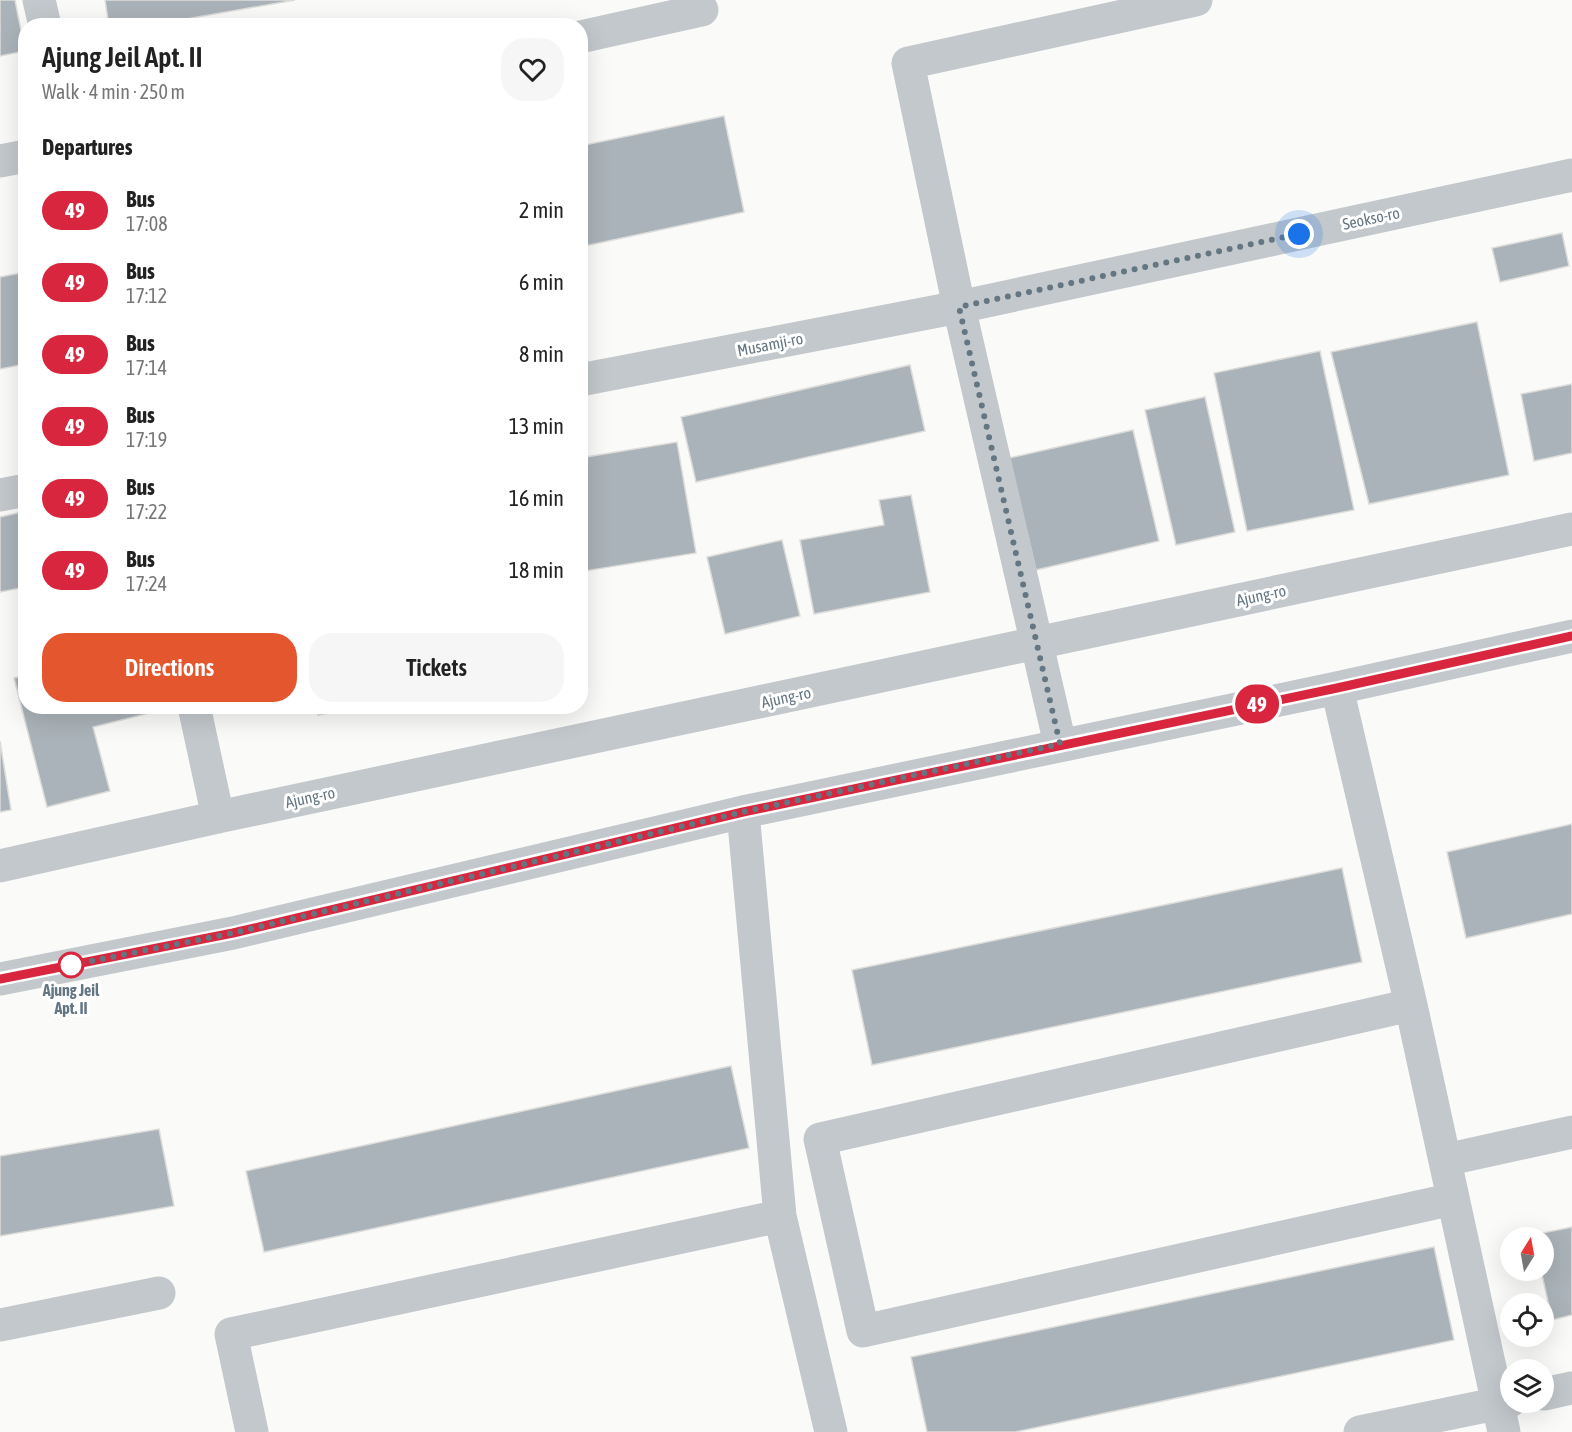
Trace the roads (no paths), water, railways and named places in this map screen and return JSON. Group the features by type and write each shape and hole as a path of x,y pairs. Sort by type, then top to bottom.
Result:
{"street":[{"path":"39,0 43,18"},
{"path":"1060,744 959,307 909,63 1196,0"},
{"path":"588,34 702,10"},
{"path":"0,161 18,158"},
{"name":"Seokso-ro","path":"959,307 1572,175"},
{"name":"Musamji-ro","path":"588,378 959,307"},
{"path":"0,495 18,492"},
{"name":"Ajung-ro","path":"0,866 218,817 1572,529"},
{"path":"0,979 233,933 743,812 1337,688 1572,636"},
{"path":"1337,688 1500,1395"},
{"path":"196,714 218,817"},
{"path":"743,812 780,1216 831,1432"},
{"path":"1411,1005 820,1139 863,1331 1453,1199"},
{"path":"1445,1160 1572,1132"},
{"path":"252,1432 231,1334 780,1216"},
{"path":"0,1325 159,1293"},
{"path":"1554,1392 1572,1388"},
{"path":"1360,1432 1500,1413"}],"place":[{"name":"Ajung Jeil Apt. II","path":"71,965"}]}
